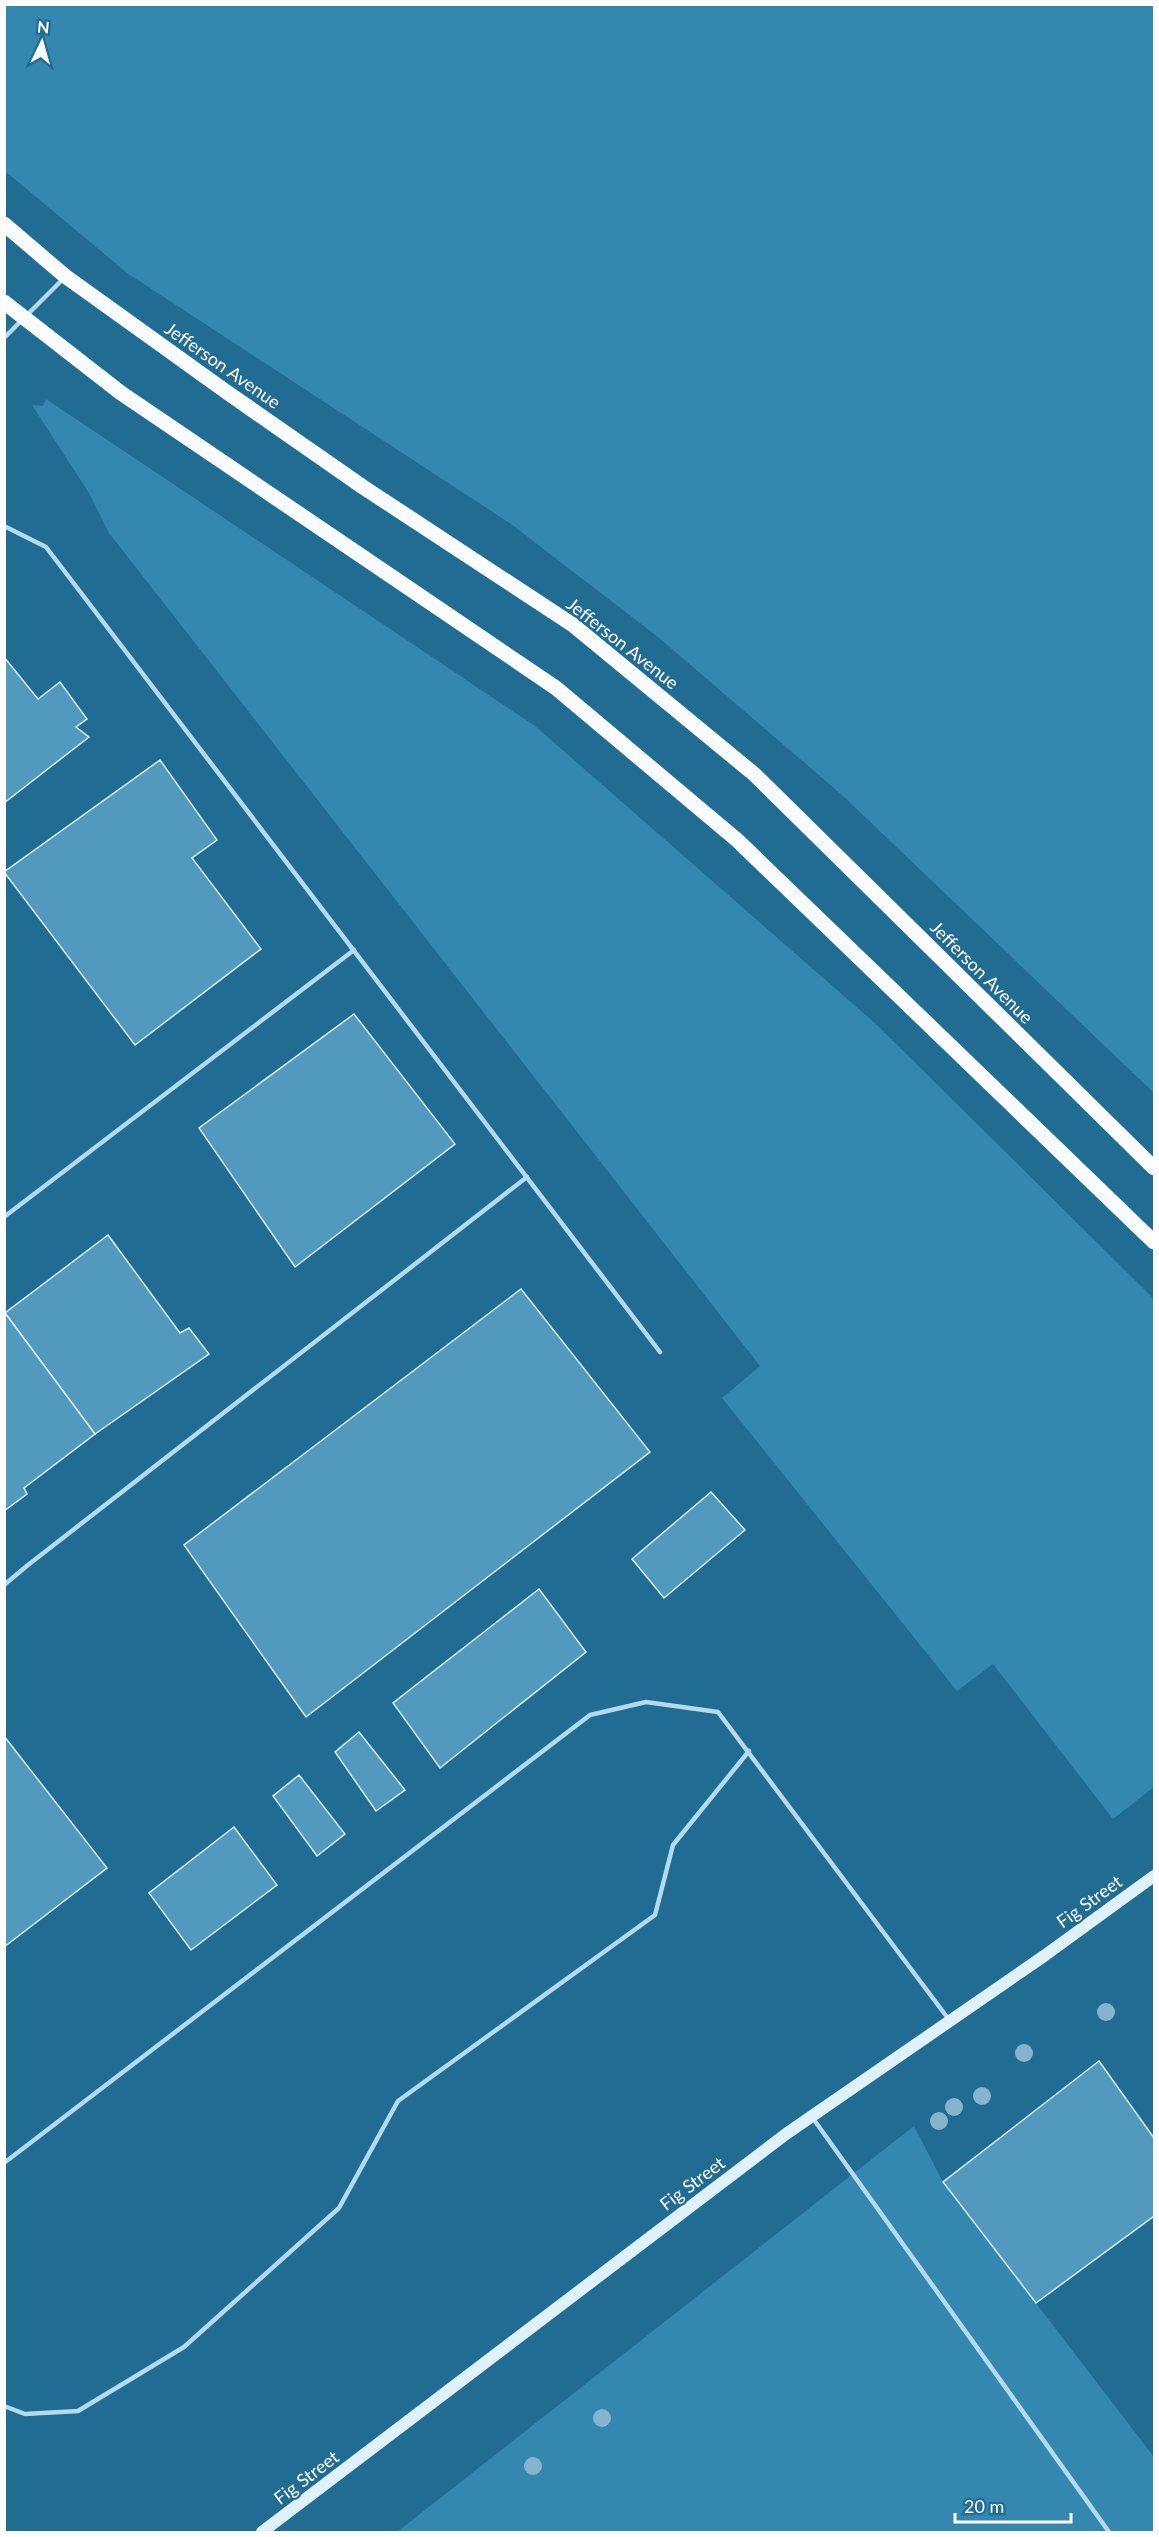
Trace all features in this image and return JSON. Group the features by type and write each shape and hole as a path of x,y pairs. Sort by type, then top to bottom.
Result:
{"main road":[{"name":"Jefferson Avenue","path":"4,225 65,276 363,487 573,625 609,654 754,774 1155,1168"},
{"path":"4,302 121,393 215,459 556,688 737,840 1155,1242"}],"street":[{"name":"Fig Street","path":"262,2532 812,2117 1155,1876"}],"lane":[{"path":"4,338 65,276"},
{"path":"4,526 46,547 660,1352"},
{"path":"4,1217 354,950"},
{"path":"4,1585 527,1177"},
{"path":"4,2163 590,1714 646,1701 718,1712 950,2020"},
{"path":"4,2406 25,2414 78,2411 184,2347 339,2208 398,2101 656,1915 673,1845 749,1751"},
{"path":"812,2117 1109,2532"}],"shaded area":[{"path":"4,5 1154,5 1154,1093 842,795 658,637 511,524 127,273 5,171"},
{"path":"46,399 535,726 877,1025 1154,1299 1154,1787 1113,1819 993,1664 957,1691 722,1398 760,1366 109,533 89,493 32,405 43,406"},
{"path":"914,2126 943,2182 1154,2457 1154,2532 397,2532"}],"building":[{"path":"4,657 38,699 60,682 87,719 76,727 89,737 4,803"},
{"path":"160,760 217,840 192,858 261,949 135,1045 4,872"},
{"path":"354,1014 455,1144 295,1267 199,1128"},
{"path":"108,1235 180,1333 189,1328 209,1354 95,1434 5,1313"},
{"path":"521,1289 650,1452 306,1717 184,1545"},
{"path":"5,1313 95,1434 24,1488 27,1494 4,1511"},
{"path":"711,1492 745,1530 664,1598 632,1559"},
{"path":"539,1589 586,1652 440,1768 393,1703"},
{"path":"359,1732 405,1790 376,1811 335,1752"},
{"path":"4,1736 107,1868 4,1947"},
{"path":"299,1775 345,1834 317,1856 273,1796"},
{"path":"234,1827 277,1885 191,1950 149,1893"},
{"path":"1099,2061 1154,2138 1154,2216 1036,2303 943,2182"}]}
